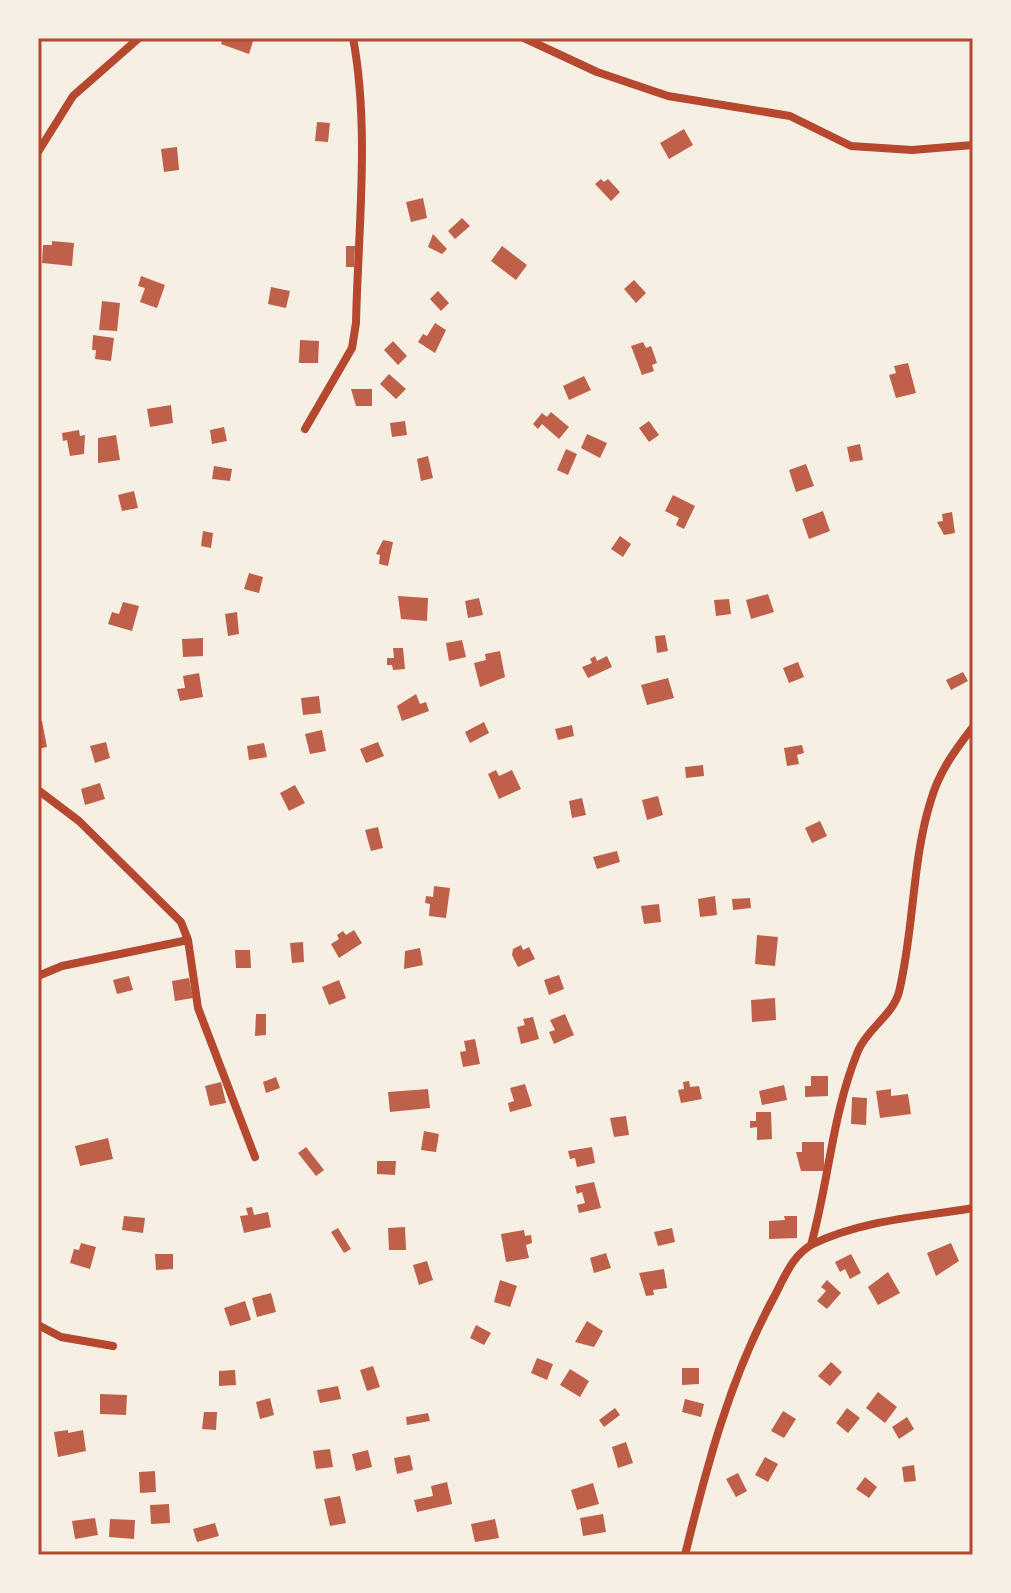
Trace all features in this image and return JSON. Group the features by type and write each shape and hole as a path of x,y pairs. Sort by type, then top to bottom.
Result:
{"street":[{"path":"38,152 73,96 139,38"},
{"path":"305,429 352,348 356,323 359,155 358,66 353,38"},
{"path":"524,38 597,72 668,96 790,116 851,146 912,150 973,145"},
{"path":"811,1245 824,1197 832,1139 852,1067 866,1035 898,997 930,801 949,758 973,727"},
{"path":"38,790 79,821 181,922 188,940 198,1008 255,1157"},
{"path":"38,976 62,966 188,940"},
{"path":"685,1555 725,1405 754,1334 792,1263 811,1245 864,1226 973,1208"},
{"path":"38,1325 61,1337 113,1346"}],"building":[{"path":"223,38 254,38 249,54 221,44"},
{"path":"317,122 330,123 328,142 315,141"},
{"path":"684,129 693,145 669,159 660,143"},
{"path":"177,147 179,170 164,172 161,149"},
{"path":"601,179 604,182 608,179 620,192 611,201 595,184"},
{"path":"423,198 427,218 411,222 406,202"},
{"path":"462,218 470,226 455,239 448,231"},
{"path":"433,234 447,249 442,254 428,247"},
{"path":"52,241 74,243 72,266 42,263 43,245 52,245"},
{"path":"346,246 355,246 354,267 346,267"},
{"path":"502,246 527,265 516,280 491,261"},
{"path":"141,276 165,285 157,308 140,302 145,288 138,286"},
{"path":"634,280 646,293 636,303 624,289"},
{"path":"271,287 290,291 286,308 268,304"},
{"path":"438,291 449,303 441,311 430,299"},
{"path":"102,301 120,303 117,331 99,330"},
{"path":"435,323 446,330 435,353 418,342 423,334 427,336"},
{"path":"93,335 114,338 111,361 95,359"},
{"path":"300,340 319,341 318,363 299,363"},
{"path":"393,341 407,356 398,365 384,350"},
{"path":"643,342 646,348 651,346 657,363 652,365 654,371 642,375 631,346"},
{"path":"908,363 916,393 896,398 889,375 896,373 894,366"},
{"path":"389,374 406,389 396,399 380,384"},
{"path":"584,376 591,390 569,400 563,386"},
{"path":"351,389 372,389 372,406 356,406"},
{"path":"171,405 173,423 150,427 147,409"},
{"path":"551,412 569,427 559,439 542,424 538,429 533,424 542,413 547,417"},
{"path":"405,421 407,435 392,437 390,423"},
{"path":"649,421 659,435 649,442 639,428"},
{"path":"224,427 227,441 212,444 210,430"},
{"path":"79,430 80,436 85,435 84,454 70,456 67,440 63,441 62,433"},
{"path":"587,434 607,443 600,458 581,448"},
{"path":"116,435 120,460 98,463 98,438"},
{"path":"860,444 863,460 850,462 847,447"},
{"path":"566,449 577,454 568,475 557,470"},
{"path":"428,456 433,478 421,481 417,459"},
{"path":"806,464 814,486 796,492 789,470"},
{"path":"214,466 232,469 230,481 212,479"},
{"path":"134,491 138,508 122,511 118,495"},
{"path":"673,495 695,506 684,529 676,525 679,518 665,511"},
{"path":"823,511 830,531 809,539 802,519"},
{"path":"952,512 955,533 944,535 937,522 943,521 942,514"},
{"path":"203,531 213,533 211,548 201,546"},
{"path":"620,536 631,544 623,557 611,549"},
{"path":"383,540 393,542 388,566 379,564 380,555 376,554"},
{"path":"249,573 263,577 259,593 244,589"},
{"path":"768,594 774,612 751,619 746,600"},
{"path":"398,596 428,598 427,621 401,619"},
{"path":"479,598 483,615 468,618 465,601"},
{"path":"729,599 731,614 716,616 714,600"},
{"path":"123,602 139,606 132,631 108,624 112,612 119,614"},
{"path":"237,612 239,634 228,636 225,614"},
{"path":"665,635 668,651 657,653 655,636"},
{"path":"203,638 203,656 183,657 182,639"},
{"path":"462,640 466,657 449,661 446,643"},
{"path":"393,648 403,648 405,669 393,670 392,665 387,665 387,658 394,658"},
{"path":"500,651 505,677 480,687 474,663 486,660 485,654"},
{"path":"595,656 597,661 607,656 612,667 588,678 582,667 592,663 590,659"},
{"path":"798,662 804,677 789,683 783,668"},
{"path":"963,672 968,681 951,690 946,680"},
{"path":"199,673 203,697 180,701 177,689 185,688 183,676"},
{"path":"668,678 674,698 647,705 641,685"},
{"path":"416,694 420,704 426,702 429,711 402,721 397,706"},
{"path":"319,696 321,713 303,715 301,698"},
{"path":"42,721 47,747 38,749 38,722"},
{"path":"484,722 489,733 470,743 465,732"},
{"path":"572,725 574,736 558,740 555,729"},
{"path":"322,730 326,751 310,754 305,734"},
{"path":"106,742 110,758 95,763 90,746"},
{"path":"378,742 384,756 366,763 360,749"},
{"path":"264,743 267,757 249,760 247,746"},
{"path":"802,745 804,753 797,755 799,764 787,766 784,748"},
{"path":"703,765 704,776 686,778 685,767"},
{"path":"496,770 499,776 512,770 521,789 499,799 488,774"},
{"path":"100,783 105,799 85,805 81,789"},
{"path":"295,785 305,803 289,811 280,793"},
{"path":"658,796 663,815 647,820 642,800"},
{"path":"582,798 586,815 572,818 569,801"},
{"path":"820,821 827,836 812,843 805,828"},
{"path":"378,827 383,848 371,851 365,830"},
{"path":"617,851 620,862 597,869 593,857"},
{"path":"434,886 450,888 446,918 429,916 430,904 425,903 426,896 433,897"},
{"path":"715,896 717,915 700,917 698,899"},
{"path":"750,898 751,908 733,910 732,899"},
{"path":"659,904 661,922 644,924 641,906"},
{"path":"354,930 362,943 339,958 331,944 339,939 337,935 343,931 346,935"},
{"path":"757,935 778,937 775,966 755,964"},
{"path":"303,942 304,962 292,963 290,943"},
{"path":"521,945 523,950 529,947 535,959 518,967 512,955 513,949"},
{"path":"420,948 423,965 404,969 405,951"},
{"path":"235,950 250,950 251,968 236,968"},
{"path":"559,975 564,989 549,995 544,980"},
{"path":"129,976 133,990 117,994 113,980"},
{"path":"189,978 193,998 175,1001 172,981"},
{"path":"339,980 346,998 329,1005 322,987"},
{"path":"775,998 776,1020 752,1022 751,1000"},
{"path":"256,1014 266,1014 266,1035 255,1036"},
{"path":"565,1014 574,1035 554,1044 549,1032 555,1030 550,1020"},
{"path":"533,1017 539,1039 521,1044 517,1027 525,1025 523,1019"},
{"path":"475,1039 480,1064 463,1067 460,1052 466,1051 464,1041"},
{"path":"811,1076 828,1076 828,1096 805,1097 805,1086 811,1086"},
{"path":"276,1077 280,1088 266,1093 263,1082"},
{"path":"689,1081 690,1087 699,1086 702,1099 681,1103 678,1090 684,1089 683,1082"},
{"path":"221,1082 226,1103 210,1106 205,1086"},
{"path":"525,1084 532,1106 510,1112 508,1103 514,1101 510,1088"},
{"path":"784,1085 787,1100 762,1105 759,1091"},
{"path":"428,1089 430,1108 390,1112 388,1092"},
{"path":"891,1089 891,1096 908,1094 911,1114 880,1118 876,1091"},
{"path":"852,1097 867,1098 866,1125 851,1124"},
{"path":"756,1112 771,1112 772,1139 757,1140 757,1127 750,1128 750,1121 756,1121"},
{"path":"626,1116 629,1135 614,1137 610,1118"},
{"path":"424,1131 439,1134 436,1152 421,1150"},
{"path":"108,1138 113,1159 80,1166 75,1146"},
{"path":"802,1142 824,1142 824,1171 801,1171 796,1152 802,1152"},
{"path":"306,1147 324,1170 316,1176 298,1153"},
{"path":"592,1147 595,1163 577,1167 575,1158 570,1159 568,1151"},
{"path":"377,1161 396,1161 395,1175 377,1174"},
{"path":"594,1182 601,1208 579,1213 577,1205 585,1203 582,1192 577,1194 575,1186"},
{"path":"252,1207 254,1215 268,1212 271,1227 244,1233 240,1216 248,1215 246,1208"},
{"path":"124,1216 145,1218 143,1233 122,1230"},
{"path":"784,1216 797,1216 797,1238 769,1239 769,1221 785,1220"},
{"path":"405,1227 406,1250 389,1250 388,1228"},
{"path":"338,1228 351,1249 344,1253 331,1232"},
{"path":"672,1228 675,1242 658,1246 654,1232"},
{"path":"524,1230 525,1236 531,1235 532,1243 526,1245 529,1258 506,1262 501,1234"},
{"path":"81,1243 96,1247 90,1269 70,1263 74,1249 79,1250"},
{"path":"951,1243 959,1261 936,1276 927,1253"},
{"path":"606,1253 611,1268 594,1273 590,1258"},
{"path":"155,1254 173,1254 173,1269 156,1270"},
{"path":"851,1254 861,1273 850,1279 845,1269 840,1272 835,1262"},
{"path":"427,1261 433,1280 419,1285 413,1265"},
{"path":"664,1269 667,1288 653,1290 654,1295 646,1296 639,1273"},
{"path":"888,1272 900,1293 878,1305 868,1287"},
{"path":"500,1280 517,1286 510,1307 494,1302"},
{"path":"827,1280 841,1293 827,1309 817,1301 826,1291 821,1287"},
{"path":"271,1293 276,1312 257,1317 252,1298"},
{"path":"245,1301 251,1320 230,1326 224,1308"},
{"path":"587,1321 603,1331 594,1347 575,1342"},
{"path":"476,1325 491,1333 484,1345 470,1338"},
{"path":"537,1358 553,1364 547,1380 531,1373"},
{"path":"831,1362 842,1372 830,1386 818,1376"},
{"path":"373,1366 380,1387 367,1391 360,1370"},
{"path":"682,1368 699,1368 699,1384 682,1385"},
{"path":"570,1369 589,1381 580,1397 560,1385"},
{"path":"235,1370 236,1385 219,1386 219,1371"},
{"path":"338,1386 341,1399 320,1403 317,1390"},
{"path":"878,1392 897,1407 885,1423 866,1408"},
{"path":"100,1394 127,1395 126,1415 100,1414"},
{"path":"270,1398 274,1415 260,1419 256,1402"},
{"path":"685,1399 704,1404 701,1417 682,1412"},
{"path":"615,1408 620,1415 604,1427 599,1420"},
{"path":"847,1408 860,1418 848,1433 836,1423"},
{"path":"783,1411 796,1419 784,1438 771,1431"},
{"path":"204,1412 217,1412 216,1430 202,1429"},
{"path":"428,1413 430,1421 407,1425 406,1417"},
{"path":"907,1417 914,1429 899,1439 892,1427"},
{"path":"68,1430 68,1433 83,1430 86,1451 58,1457 54,1432"},
{"path":"626,1442 633,1463 618,1468 612,1447"},
{"path":"330,1449 333,1467 316,1469 313,1451"},
{"path":"368,1450 372,1467 356,1471 352,1454"},
{"path":"410,1455 413,1470 397,1474 394,1458"},
{"path":"765,1457 778,1464 768,1482 755,1475"},
{"path":"914,1465 916,1481 904,1482 902,1467"},
{"path":"155,1471 156,1492 140,1493 139,1472"},
{"path":"738,1473 747,1491 736,1497 726,1479"},
{"path":"865,1477 877,1487 869,1498 856,1489"},
{"path":"447,1482 452,1504 417,1512 414,1500 433,1496 431,1486"},
{"path":"593,1483 599,1504 577,1510 571,1490"},
{"path":"340,1496 346,1523 330,1526 324,1499"},
{"path":"169,1504 170,1523 151,1524 150,1505"},
{"path":"603,1514 606,1532 583,1536 580,1518"},
{"path":"95,1518 98,1535 75,1539 72,1521"},
{"path":"110,1519 135,1520 134,1539 109,1537"},
{"path":"495,1519 499,1538 475,1542 471,1524"},
{"path":"215,1523 219,1536 197,1542 193,1529"}]}
